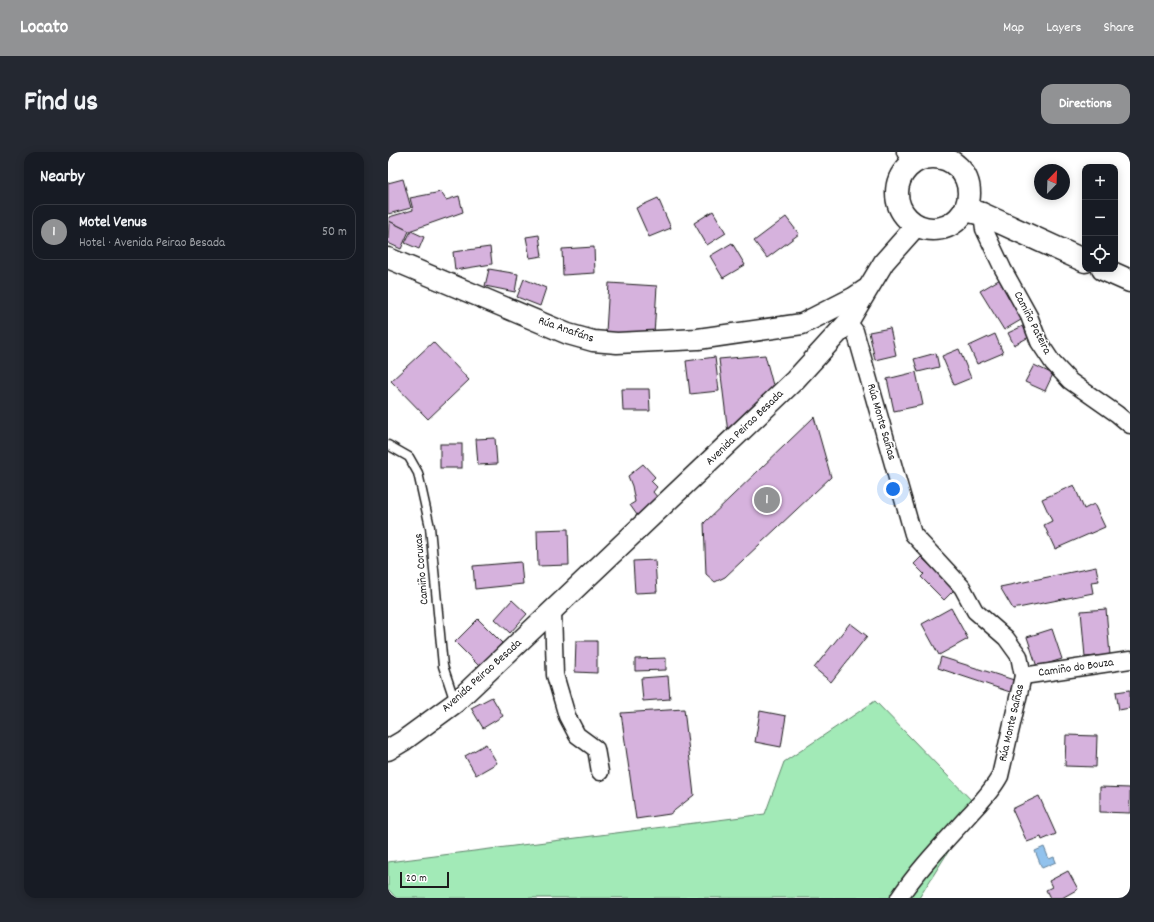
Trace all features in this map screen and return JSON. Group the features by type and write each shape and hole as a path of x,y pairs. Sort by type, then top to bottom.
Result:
{"main road":[{"path":"974,212 966,178 960,169 944,155 908,158 898,183 896,196 899,208 906,218 916,226 927,230 939,230 950,226 959,219 974,212 1082,260"},
{"path":"1110,272 1130,281"}],"street":[{"name":"Camiño Pateira","path":"974,212 1029,316 1039,342 1053,363 1070,381 1130,425"},
{"name":"Avenida Peirao Besada","path":"388,750 404,741 455,703 795,380 848,322 884,262 916,226"},
{"name":"Rúa Anafáns","path":"388,258 561,331 592,341 617,343 698,339 802,324 853,298 870,287"},
{"name":"Rúa Monte Saíñas","path":"848,322 855,331 913,534 962,587 975,611 1006,638 1019,656 1023,676 1000,776 996,784 912,879 898,898"},
{"path":"802,324 832,340"},
{"path":"553,611 555,675 567,716 577,735 596,749 600,772"},
{"name":"Camiño do Bouza","path":"1023,676 1130,660"}],"lane":[{"name":"Camiño Coruxas","path":"388,445 408,457 418,473 430,527 443,666 455,703"}],"green space":[{"path":"875,701 977,806 919,898 396,898 388,889 388,862 765,814 784,762"}],"water":[{"path":"1044,847 1049,859 1054,857 1056,862 1042,868 1035,851"}],"building":[{"path":"403,179 411,208 388,214 388,183"},
{"path":"441,192 446,200 459,196 463,212 409,231 389,221 389,217 413,210 410,198"},
{"path":"658,198 671,228 649,237 636,208"},
{"path":"713,211 726,233 707,245 694,223"},
{"path":"786,217 799,234 767,258 754,241"},
{"path":"389,221 409,231 401,249 388,243"},
{"path":"411,231 424,237 419,249 405,243"},
{"path":"539,235 542,256 530,258 526,237"},
{"path":"732,243 745,265 723,278 710,256"},
{"path":"490,247 492,264 455,270 453,252"},
{"path":"594,247 595,273 563,275 562,249"},
{"path":"489,269 518,274 515,292 485,286"},
{"path":"1002,278 1026,317 1004,330 980,291"},
{"path":"524,279 546,288 540,306 517,297"},
{"path":"609,283 657,286 654,335 606,332"},
{"path":"1025,325 1031,336 1014,345 1008,333"},
{"path":"890,328 896,355 875,360 869,332"},
{"path":"995,334 1003,353 977,364 969,346"},
{"path":"433,342 469,380 428,419 391,381"},
{"path":"959,349 971,378 954,385 942,356"},
{"path":"936,353 939,367 918,372 914,359"},
{"path":"765,355 774,389 728,433 719,359"},
{"path":"715,357 719,391 690,394 686,361"},
{"path":"1034,365 1053,374 1045,391 1025,382"},
{"path":"916,372 923,405 894,411 887,379"},
{"path":"622,389 649,389 650,411 623,411"},
{"path":"814,417 831,477 725,577 715,582 706,574 704,523"},
{"path":"495,438 497,464 478,465 476,439"},
{"path":"440,444 462,444 462,468 440,468"},
{"path":"643,464 655,477 651,481 657,487 653,492 658,498 637,515 630,505 635,502 632,486 628,476"},
{"path":"1074,485 1084,509 1094,504 1105,527 1055,549 1044,525 1052,521 1042,499"},
{"path":"568,529 569,565 538,566 537,530"},
{"path":"921,557 955,589 944,600 921,577 924,574 914,564"},
{"path":"655,560 657,592 635,593 633,561"},
{"path":"521,562 523,584 475,589 473,566"},
{"path":"1096,567 1099,581 1091,582 1093,593 1013,609 1000,587"},
{"path":"512,600 527,614 510,633 495,619"},
{"path":"951,608 968,639 939,655 922,624"},
{"path":"1106,609 1110,655 1085,657 1081,611"},
{"path":"478,619 502,643 479,666 455,642"},
{"path":"850,623 867,636 831,682 814,668"},
{"path":"1052,629 1062,659 1037,667 1027,637"},
{"path":"576,641 597,641 597,673 575,672"},
{"path":"941,657 1014,680 1010,692 938,668"},
{"path":"666,658 666,670 635,671 635,659"},
{"path":"668,676 670,699 643,701 641,678"},
{"path":"1130,690 1130,708 1119,710 1116,692"},
{"path":"492,697 503,716 483,728 471,708"},
{"path":"684,709 694,795 670,814 636,819 621,713"},
{"path":"760,711 786,716 781,747 755,742"},
{"path":"1066,735 1097,736 1096,767 1065,766"},
{"path":"486,744 497,763 476,775 465,756"},
{"path":"1100,787 1130,788 1130,813 1100,812"},
{"path":"1039,796 1056,834 1042,840 1041,837 1027,842 1012,809"},
{"path":"1068,871 1078,889 1062,898 1050,898 1046,890 1052,887 1049,881"}],"place":[{"name":"Motel Venus","path":"767,500"}]}
